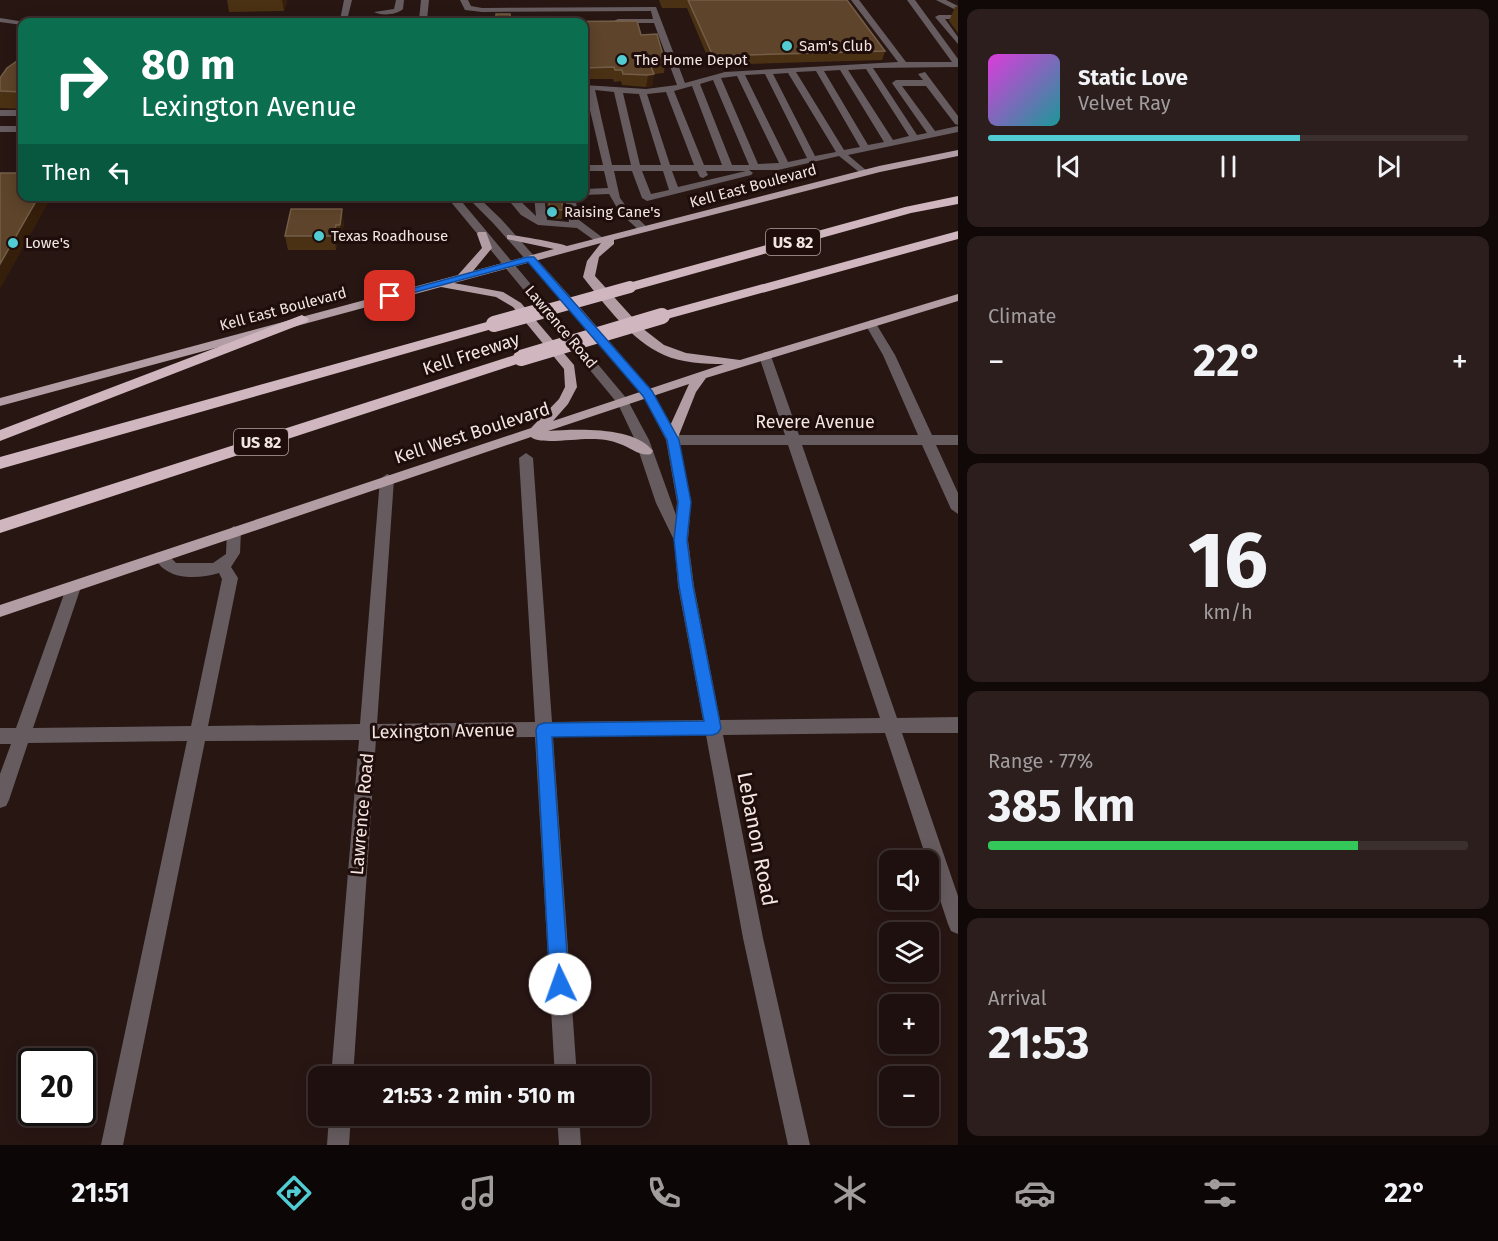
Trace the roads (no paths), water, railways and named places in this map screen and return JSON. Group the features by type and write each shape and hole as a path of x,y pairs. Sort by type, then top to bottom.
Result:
{"highway":[{"path":"909,210 958,190"},
{"name":"Kell Freeway","path":"0,463 909,210 958,200"},
{"name":"Kell Freeway","path":"0,527 521,358 662,316 958,235"},
{"path":"898,252 958,243"},
{"path":"0,436 302,319"}],"main road":[{"name":"Kell East Boulevard","path":"0,402 580,246 864,173 958,153"},
{"path":"454,279 463,274 487,248 482,234"},
{"path":"511,237 548,246 580,246"},
{"path":"617,237 596,252 589,264 589,277 652,344 670,352 697,359 746,362"},
{"path":"435,284 499,294 517,305 570,368 571,387 564,401 535,431"},
{"name":"Kell West Boulevard","path":"0,611 387,479 701,376 958,297"},
{"path":"672,438 690,392 701,376"},
{"path":"508,440 589,433 622,439 646,451"}],"street":[{"path":"344,18 349,12 348,0"},
{"path":"371,12 396,11 399,9 400,0"},
{"path":"423,18 425,0"},
{"path":"623,9 620,0 464,1 468,8 482,10 623,9 652,5 682,86"},
{"path":"855,0 904,64"},
{"path":"588,87 618,91 669,90 716,76 740,73 904,64 958,65 910,0"},
{"path":"940,0 958,9"},
{"path":"958,17 939,17 958,42"},
{"path":"0,20 18,22"},
{"path":"614,21 658,21"},
{"path":"915,64 958,122"},
{"path":"891,65 903,82"},
{"path":"868,66 915,138"},
{"path":"843,68 890,143"},
{"path":"819,70 865,148"},
{"path":"791,71 841,153 864,173"},
{"path":"768,72 812,159"},
{"path":"740,73 785,165"},
{"path":"716,76 755,167"},
{"path":"694,82 728,168"},
{"path":"928,83 896,83 932,134"},
{"path":"669,90 706,183"},
{"path":"618,91 636,168 647,198 812,159 958,129"},
{"path":"642,91 674,191"},
{"path":"588,92 612,191 624,211 645,230"},
{"path":"0,113 18,113"},
{"path":"0,129 18,129"},
{"path":"588,168 728,168 785,165"},
{"path":"588,192 612,191"},
{"name":"Lawrence Road","path":"455,201 623,402"},
{"name":"Lawrence Road","path":"476,201 531,259 648,394"},
{"path":"513,201 517,207 546,225 579,225"},
{"path":"539,201 542,223"},
{"path":"571,201 574,221 602,241"},
{"path":"577,201 579,225"},
{"path":"872,324 958,509"},
{"path":"765,356 958,924"},
{"name":"Lebanon Road","path":"648,394 672,438 684,502 681,540 686,586 753,938 799,1145"},
{"name":"Lebanon Road","path":"623,402 646,451 663,503 681,540"},
{"name":"Revere Avenue","path":"672,438 958,440"},
{"path":"526,458 565,1066"},
{"name":"Lawrence Road","path":"343,1066 387,479"},
{"path":"161,556 172,569 195,570 222,566 232,555 234,531"},
{"path":"112,1145 230,578 222,566"},
{"path":"0,800 73,586"},
{"name":"Lexington Avenue","path":"0,736 958,725"},
{"path":"338,1145 339,1126"},
{"path":"569,1126 570,1145"}],"place":[{"name":"Sam's Club","path":"787,46"},
{"name":"The Home Depot","path":"622,60"},
{"name":"Raising Cane's","path":"552,212"},
{"name":"Texas Roadhouse","path":"319,236"},
{"name":"Lowe's","path":"13,243"}]}
